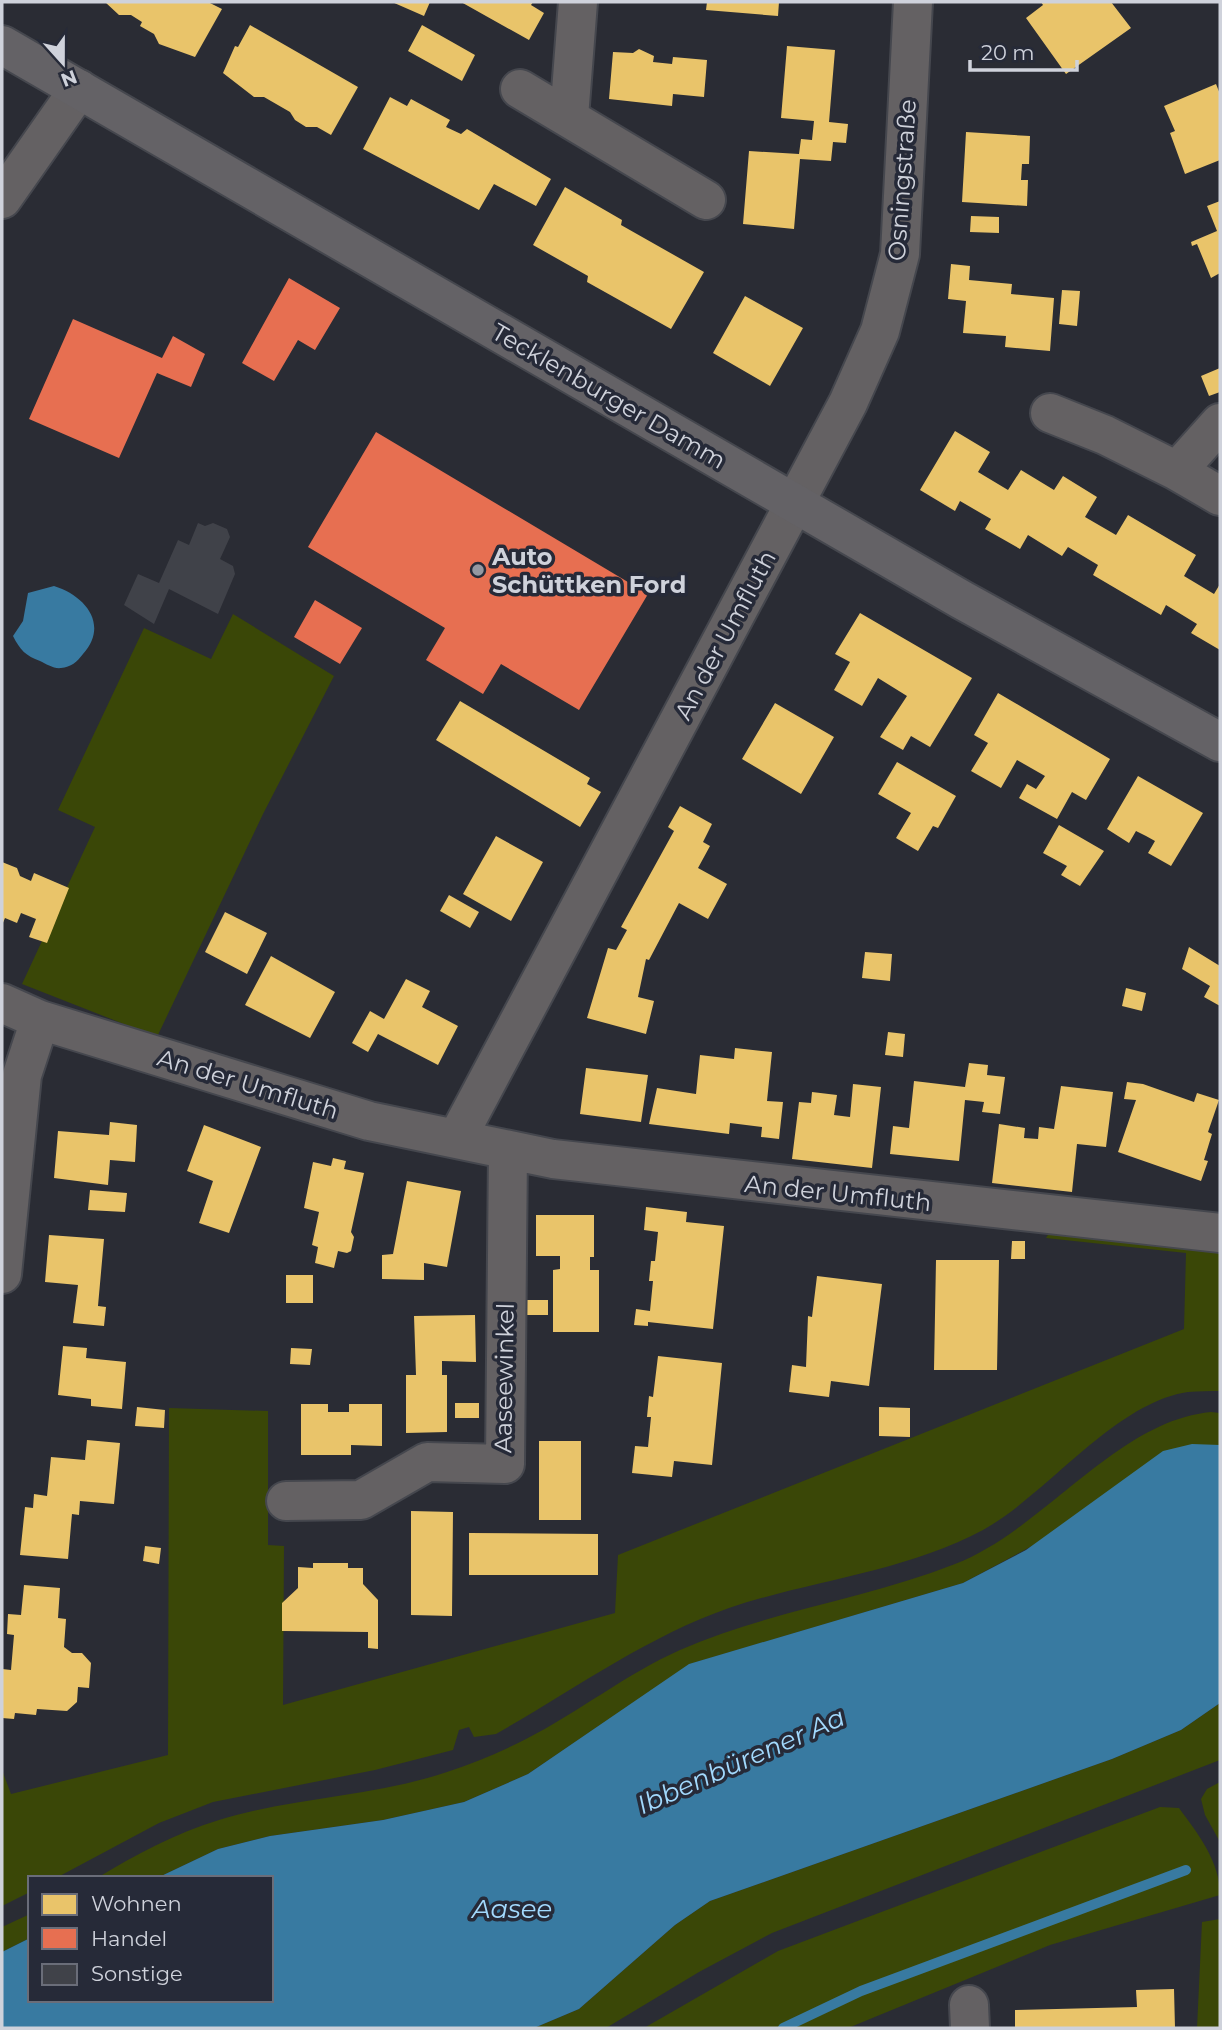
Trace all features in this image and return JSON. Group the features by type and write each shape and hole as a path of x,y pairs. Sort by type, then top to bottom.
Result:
{"main road":[{"name":"Tecklenburger Damm","path":"2,45 962,600 1220,742"}],"street":[{"path":"569,117 578,2"},
{"name":"Osningstraße","path":"794,503 848,403 880,331 900,254 913,2"},
{"path":"8,175 48,135 79,89"},
{"path":"520,89 706,201"},
{"path":"1050,413 1105,435 1220,496"},
{"path":"1177,471 1220,423"},
{"name":"An der Umfluth","path":"457,1138 591,892 794,503"},
{"name":"An der Umfluth","path":"2,1003 40,1020 369,1121 553,1159 731,1181 1220,1233"},
{"path":"2,1274 22,1074 40,1020"},
{"name":"Aaseewinkel","path":"286,1501 361,1500 427,1462 505,1464 508,1150"}],"green space":[{"path":"233,614 334,676 263,814 157,1037 22,984 95,827 58,810 144,628 211,659"},
{"path":"1051,1230 1220,1247 1220,1391 1188,1392 1161,1400 1134,1413 1007,1514 983,1530 953,1544 890,1566 761,1598 698,1620 639,1649 496,1734 474,1737 469,1727 459,1730 453,1750 375,1770 213,1802 159,1823 60,1876 28,1876 28,1893 2,1906 2,1770 11,1794 168,1755 169,1408 268,1411 268,1545 284,1546 283,1705 615,1613 618,1555 1184,1329 1186,1253 1046,1238"},
{"path":"1211,1412 1220,1413 1220,1445 963,1583 690,1664 528,1774 464,1802 383,1820 270,1836 218,1849 161,1876 100,1876 156,1845 219,1820 275,1806 391,1787 467,1765 546,1728 641,1670 680,1650 748,1625 887,1587 955,1564 988,1548 1020,1527 1112,1455 1144,1435 1176,1420"},
{"path":"1220,1703 1220,1760 772,1933 699,1972 606,2028 534,2028 579,2009 675,1925 710,1901 1112,1759 1181,1730"},
{"path":"1220,1782 1220,1842 1205,1815 1201,1799 1207,1789"},
{"path":"1160,1807 1179,1808 1207,1848 1216,1871 1220,1895 1050,1945 848,2028 644,2028 778,1951"},
{"path":"28,1915 28,1939 2,1952 2,1927"},
{"path":"1220,1919 1220,2028 1197,2028 1202,1922"}],"water":[{"path":"54,586 84,604 94,622 91,643 74,664 61,668 27,655 13,636 23,621 28,593"},
{"name":"Aasee","path":"1192,1444 1220,1445 1220,1703 1181,1730 1112,1759 710,1901 675,1925 579,2009 534,2028 2,2028 2,1952 28,1939 28,2002 273,2002 273,1876 161,1876 218,1849 270,1836 383,1820 464,1802 528,1774 689,1664 963,1583 1026,1550 1163,1451"}],"building: Wohnen":[{"path":"105,2 208,2 222,9 195,57 159,44 154,34 140,26 142,22 131,15 119,15"},
{"path":"392,2 430,2 424,16"},
{"path":"461,2 533,2 531,5 544,13 529,40"},
{"path":"707,2 779,2 778,16 706,10"},
{"path":"1041,2 1111,2 1131,28 1066,74 1026,18 1043,5"},
{"path":"250,25 358,87 331,135 317,127 306,127 295,120 290,112 264,97 254,97 223,73 235,46 238,47"},
{"path":"422,25 475,55 462,81 408,51"},
{"path":"787,46 835,50 829,122 848,124 846,143 833,142 831,161 800,159 794,229 743,224 749,151 799,154 801,139 812,140 814,121 781,118"},
{"path":"639,49 654,56 653,62 672,64 673,57 707,60 704,97 673,94 672,106 609,99 613,52 633,53"},
{"path":"1216,84 1220,94 1220,160 1185,174 1170,133 1175,131 1164,106"},
{"path":"390,97 407,106 411,99 450,120 446,127 461,134 467,129 551,179 536,206 494,184 479,210 363,149"},
{"path":"966,132 1030,136 1029,164 1022,164 1021,180 1028,180 1027,206 962,202"},
{"path":"565,187 622,220 621,225 704,272 671,329 587,282 588,276 533,245"},
{"path":"1220,201 1220,273 1211,278 1197,244 1192,246 1191,242 1217,231 1207,206"},
{"path":"971,216 999,217 999,233 970,232"},
{"path":"951,264 970,266 969,280 1012,284 1011,294 1054,298 1050,351 1005,347 1006,336 963,333 966,301 948,299"},
{"path":"1062,290 1080,291 1077,326 1059,324"},
{"path":"745,296 803,328 770,386 713,353"},
{"path":"1220,368 1220,392 1209,396 1201,376"},
{"path":"955,431 990,452 978,472 1008,490 1021,470 1054,490 1063,476 1097,497 1085,517 1116,535 1128,515 1196,555 1184,576 1214,594 1220,584 1220,650 1191,633 1197,624 1166,605 1161,615 1093,575 1098,565 1068,547 1062,556 1028,535 1020,549 985,529 991,519 960,501 955,511 920,490"},
{"path":"860,613 972,678 930,747 911,736 903,750 880,737 907,696 878,678 862,706 834,690 850,662 835,654"},
{"path":"998,693 1110,759 1086,800 1072,792 1057,819 1019,798 1027,784 1036,789 1045,776 1017,760 1001,788 971,771 988,743 974,735"},
{"path":"460,701 590,778 587,784 601,792 580,827 436,740"},
{"path":"775,703 834,737 801,794 742,759"},
{"path":"897,762 956,796 938,828 933,826 918,851 896,838 911,813 878,794"},
{"path":"1138,776 1203,813 1171,866 1148,853 1155,841 1136,831 1129,843 1107,829"},
{"path":"680,806 712,824 703,842 710,846 698,868 727,884 708,919 679,903 649,960 646,959 638,997 654,1001 646,1034 587,1018 608,948 616,950 627,930 621,927 674,831 668,827"},
{"path":"1059,825 1104,851 1080,886 1061,875 1067,866 1043,853"},
{"path":"496,836 543,862 511,921 463,894"},
{"path":"2,862 17,868 20,876 31,881 34,873 69,888 47,943 29,937 36,919 21,913 17,923 5,918 2,925"},
{"path":"449,895 479,912 470,928 440,911"},
{"path":"225,912 267,933 247,974 205,952"},
{"path":"1189,947 1220,966 1220,1006 1204,997 1210,986 1182,969"},
{"path":"865,952 892,954 890,981 862,978"},
{"path":"271,956 335,992 310,1038 245,1005"},
{"path":"406,979 430,991 422,1007 458,1026 438,1065 378,1034 368,1052 352,1043 370,1011 384,1019"},
{"path":"1126,988 1146,993 1142,1011 1122,1006"},
{"path":"888,1032 905,1034 903,1057 885,1055"},
{"path":"735,1048 772,1052 767,1101 783,1102 779,1139 761,1137 762,1127 730,1123 729,1134 649,1124 657,1088 696,1094 700,1055 734,1059"},
{"path":"969,1063 988,1065 987,1075 1005,1077 1000,1114 982,1112 984,1102 965,1100 959,1161 890,1154 893,1126 909,1128 914,1081 965,1087"},
{"path":"586,1068 648,1075 641,1122 580,1114"},
{"path":"1127,1082 1143,1084 1194,1102 1197,1093 1219,1100 1208,1132 1212,1134 1204,1160 1208,1161 1201,1181 1118,1152 1136,1100 1124,1099"},
{"path":"853,1084 881,1087 872,1168 792,1159 799,1102 811,1103 812,1092 837,1095 834,1115 850,1117"},
{"path":"1061,1086 1113,1092 1106,1147 1077,1144 1072,1192 992,1183 999,1124 1025,1128 1024,1138 1038,1139 1039,1127 1054,1129"},
{"path":"110,1122 137,1125 135,1162 110,1160 108,1185 54,1178 58,1131 109,1135"},
{"path":"204,1125 261,1147 229,1233 199,1223 213,1181 187,1171"},
{"path":"333,1158 346,1161 344,1169 364,1173 351,1232 354,1237 351,1251 338,1251 334,1268 315,1263 318,1247 312,1245 319,1212 304,1208 313,1162 331,1166"},
{"path":"407,1181 461,1191 447,1267 424,1263 424,1280 382,1279 382,1255 393,1254"},
{"path":"90,1190 127,1193 125,1212 88,1210"},
{"path":"646,1207 687,1212 686,1222 724,1226 713,1329 648,1322 648,1326 634,1325 636,1309 650,1311 653,1281 649,1281 651,1261 655,1261 658,1232 644,1230"},
{"path":"536,1215 594,1215 594,1257 590,1257 590,1270 599,1270 599,1332 553,1332 553,1270 560,1269 560,1256 536,1256"},
{"path":"49,1235 104,1239 98,1306 106,1307 104,1326 73,1323 78,1285 45,1282"},
{"path":"1012,1241 1025,1241 1025,1259 1011,1259"},
{"path":"936,1260 999,1260 997,1370 934,1370"},
{"path":"286,1275 313,1275 313,1303 286,1303"},
{"path":"817,1276 882,1284 869,1386 831,1381 829,1397 789,1392 792,1365 806,1367 808,1316 812,1317"},
{"path":"524,1300 548,1300 548,1315 524,1315"},
{"path":"475,1315 476,1362 442,1361 442,1375 447,1375 447,1432 406,1433 406,1375 416,1375 414,1316"},
{"path":"63,1346 87,1348 86,1358 126,1362 122,1409 91,1406 91,1399 58,1395"},
{"path":"291,1348 312,1349 310,1365 290,1364"},
{"path":"658,1356 722,1363 712,1465 674,1461 672,1477 632,1473 635,1446 648,1447 651,1417 647,1417 649,1396 653,1397"},
{"path":"455,1403 479,1403 479,1418 455,1418"},
{"path":"301,1404 328,1404 328,1412 349,1412 349,1404 382,1404 382,1446 351,1445 351,1455 301,1455"},
{"path":"137,1407 165,1410 164,1428 135,1426"},
{"path":"879,1407 910,1408 910,1437 879,1436"},
{"path":"87,1440 120,1443 114,1504 80,1501 79,1515 72,1514 68,1559 20,1555 25,1507 33,1508 34,1494 47,1496 51,1457 85,1460"},
{"path":"539,1441 581,1441 581,1520 539,1520"},
{"path":"411,1511 453,1512 452,1616 411,1615"},
{"path":"469,1533 598,1534 598,1575 469,1575"},
{"path":"145,1546 161,1548 159,1564 143,1561"},
{"path":"313,1563 348,1563 348,1568 363,1568 363,1584 378,1600 378,1649 368,1648 368,1632 282,1631 282,1603 298,1588 298,1567 313,1568"},
{"path":"24,1585 60,1588 58,1618 66,1619 64,1647 72,1653 82,1653 91,1663 89,1688 78,1687 77,1702 67,1711 37,1709 36,1715 15,1713 14,1719 2,1718 2,1669 11,1670 14,1635 7,1634 8,1614 21,1615"},
{"path":"1174,1989 1175,2028 1015,2028 1015,2010 1137,2007 1136,1990"}],"building: Handel":[{"path":"289,278 340,308 315,350 298,340 274,381 242,363"},
{"path":"73,319 162,358 173,336 205,354 191,387 157,373 119,458 29,419"},
{"name":"Auto Schüttken Ford","path":"376,432 648,594 579,710 501,664 483,694 426,660 445,628 308,547"},
{"path":"315,600 362,628 340,664 294,637"}],"building: Sonstige":[{"path":"198,523 205,526 213,523 227,529 230,537 220,559 233,566 235,574 218,614 169,589 154,624 124,605 138,574 159,583 178,540 189,545"}],"waterway":[{"path":"783,2028 861,1991 1186,1870"}],"place":[{"name":"Auto Schüttken Ford","path":"478,570"}],"water label":[{"name":"Ibbenbürener Aa","path":"741,1761"}]}
